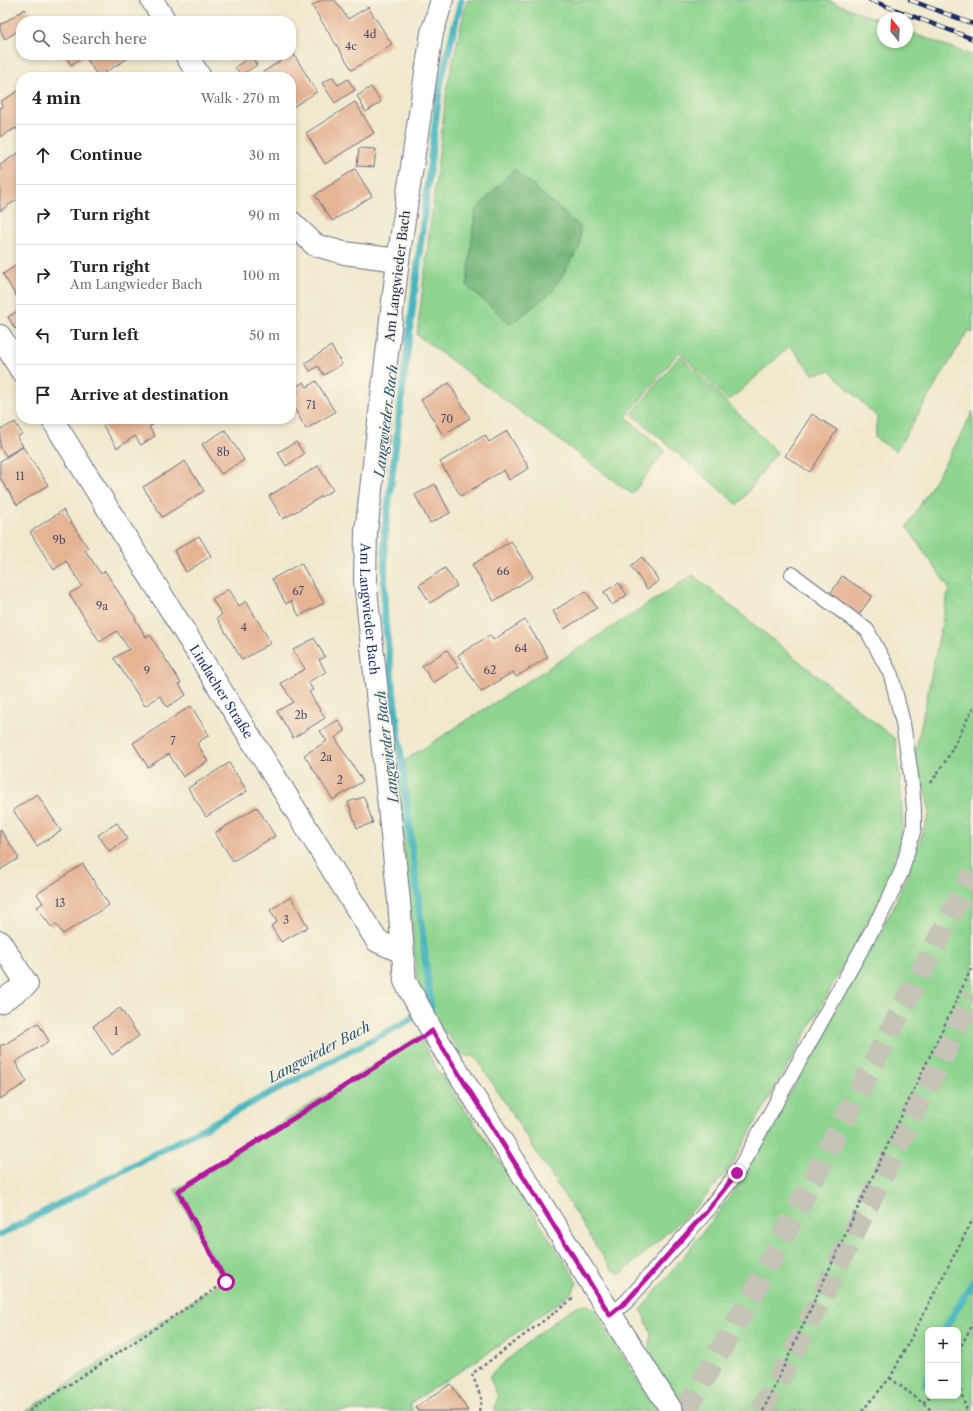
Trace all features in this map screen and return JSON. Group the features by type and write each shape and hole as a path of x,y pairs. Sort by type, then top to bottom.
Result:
{"street":[{"path":"152,0 162,16"},
{"name":"Am Langwieder Bach","path":"442,0 432,33 398,260 366,532 364,580 399,901 405,981 431,1028 610,1315 672,1411"},
{"path":"189,60 197,72"},
{"path":"296,227 315,245 344,253 398,260"},
{"path":"0,336 16,362"},
{"name":"Lindacher Straße","path":"55,424 377,940 402,952"},
{"path":"0,942 27,984 0,1002"}],"lane":[{"path":"610,1315 627,1301 706,1212 737,1173 886,904 902,870 914,828 912,775 904,730 890,675 867,630 792,574"}],"path":[{"path":"914,809 948,757 973,708"},
{"path":"763,1411 973,966"},
{"path":"29,1411 226,1282 178,1191 431,1028"},
{"path":"862,1411 890,1378 973,1219"},
{"path":"479,1411 482,1400 472,1374 592,1284"},
{"path":"961,1347 973,1324"},
{"path":"890,1378 924,1403 932,1411"},
{"path":"961,1392 967,1411"},
{"path":"924,1403 928,1399"}],"green space":[{"path":"467,0 827,0 877,20 877,48 913,48 913,33 973,56 973,333 968,331 896,451 875,438 877,417 830,371 813,374 790,346 729,401 679,352 626,417 665,451 632,494 417,335 447,87"},
{"path":"514,169 580,227 580,246 553,291 511,324 467,286 475,211"},
{"path":"680,356 777,452 738,505 632,414"},
{"path":"973,411 973,1411 494,1411 498,1397 489,1376 552,1323 578,1306 585,1304 591,1307 597,1314 645,1392 651,1332 641,1310 714,1218 742,1179 893,908 908,873 930,812 915,755 949,588 907,527 954,448"},
{"path":"693,575 895,739 900,778 903,827 893,867 879,901 730,1168 698,1205 621,1274 611,1269 477,1059 463,1055 447,1034 438,1027 419,999 396,766"},
{"path":"419,1036 436,1068 490,1146 572,1273 577,1284 570,1294 491,1351 409,1404 413,1411 26,1411 223,1281 175,1190"}],"building":[{"path":"321,0 335,0 348,19 368,7 392,44 352,70 312,6"},
{"path":"25,9 30,16 16,16 16,32 5,39 0,30 0,25"},
{"path":"296,58 317,92 296,105 296,72 263,72 282,60 296,60"},
{"path":"68,60 79,60 71,65"},
{"path":"87,60 125,60 106,72 95,72"},
{"path":"245,60 254,60 257,65 246,72 239,72 235,67"},
{"path":"333,77 338,85 348,79 355,90 335,103 322,83"},
{"path":"371,87 381,102 366,112 357,96"},
{"path":"16,92 16,128 0,137 0,108 3,107 0,102"},
{"path":"355,102 374,133 325,164 306,133"},
{"path":"359,148 376,149 374,167 357,166"},
{"path":"16,154 16,200 0,211 0,165"},
{"path":"355,169 372,196 332,221 315,195"},
{"path":"16,265 16,296 3,274"},
{"path":"16,312 16,328 15,329 8,317"},
{"path":"331,346 342,364 324,375 318,366 310,371 305,363"},
{"path":"316,381 335,412 306,429 296,412 296,393 298,392 296,386 304,382 307,387"},
{"path":"449,383 470,418 443,435 421,400"},
{"path":"812,414 837,430 810,472 785,456"},
{"path":"15,422 22,434 17,437 23,446 6,456 0,447 0,426 2,429"},
{"path":"102,424 154,424 149,427 155,436 141,445 135,436 117,448"},
{"path":"225,430 244,460 221,474 202,444"},
{"path":"507,431 529,468 509,480 504,470 461,496 440,462 485,435 489,442"},
{"path":"296,442 304,454 286,466 278,452"},
{"path":"23,447 48,485 17,505 0,478 0,461"},
{"path":"185,461 204,491 162,517 143,487"},
{"path":"318,466 333,490 283,519 269,496"},
{"path":"435,484 450,513 430,523 415,495"},
{"path":"63,510 88,548 85,550 101,574 105,571 146,637 150,635 181,683 179,684 186,695 167,707 160,696 145,706 114,658 129,649 117,631 100,642 69,594 82,586 66,561 54,570 30,532"},
{"path":"199,536 211,556 186,572 174,551"},
{"path":"511,541 533,577 494,601 472,565"},
{"path":"642,557 659,581 647,589 631,566"},
{"path":"301,563 324,603 299,616 291,601 286,604 272,579"},
{"path":"445,568 457,586 430,603 419,585"},
{"path":"842,576 872,596 858,616 829,596"},
{"path":"619,583 627,595 612,605 604,592"},
{"path":"229,589 239,606 246,601 271,643 242,660 217,618 222,615 212,599"},
{"path":"586,591 597,608 564,629 553,611"},
{"path":"525,620 548,657 516,677 513,672 481,692 458,655 490,635 493,640"},
{"path":"314,638 325,657 319,660 326,672 308,682 313,690 309,692 325,718 293,738 277,711 293,702 281,683 305,669 293,650"},
{"path":"447,650 458,667 433,683 422,666"},
{"path":"191,706 209,735 197,743 208,761 183,777 169,754 148,767 133,743"},
{"path":"338,720 345,731 335,738 363,781 333,800 304,755 327,741 320,731"},
{"path":"229,763 247,791 206,817 188,788"},
{"path":"37,794 61,831 37,846 13,810"},
{"path":"364,797 373,823 357,828 348,802"},
{"path":"257,807 275,836 233,861 215,833"},
{"path":"117,823 128,839 109,851 98,835"},
{"path":"0,829 19,858 0,870"},
{"path":"83,864 109,905 63,934 56,924 51,927 37,907 43,903 37,894"},
{"path":"291,897 308,927 281,942 271,926 277,922 270,910"},
{"path":"120,1008 139,1036 112,1055 93,1026"},
{"path":"38,1023 49,1041 15,1062 27,1082 0,1099 0,1046 3,1044 4,1045"},
{"path":"451,1384 468,1411 418,1411 416,1407"}],"waterway":[{"name":"Langwieder Bach","path":"0,1235 404,1023 431,1007 384,613 385,532 440,85 461,0"},
{"name":"Langwieder Bach","path":"946,1327 973,1282"}],"tunnel":[{"path":"685,1411 753,1294 973,873"},
{"path":"761,1411 802,1336 973,996"}],"railway":[{"path":"870,0 973,39"},
{"path":"910,0 973,24"}],"route":[{"path":"226,1282 178,1191 432,1031 610,1315 627,1301 706,1212 737,1173"}]}
